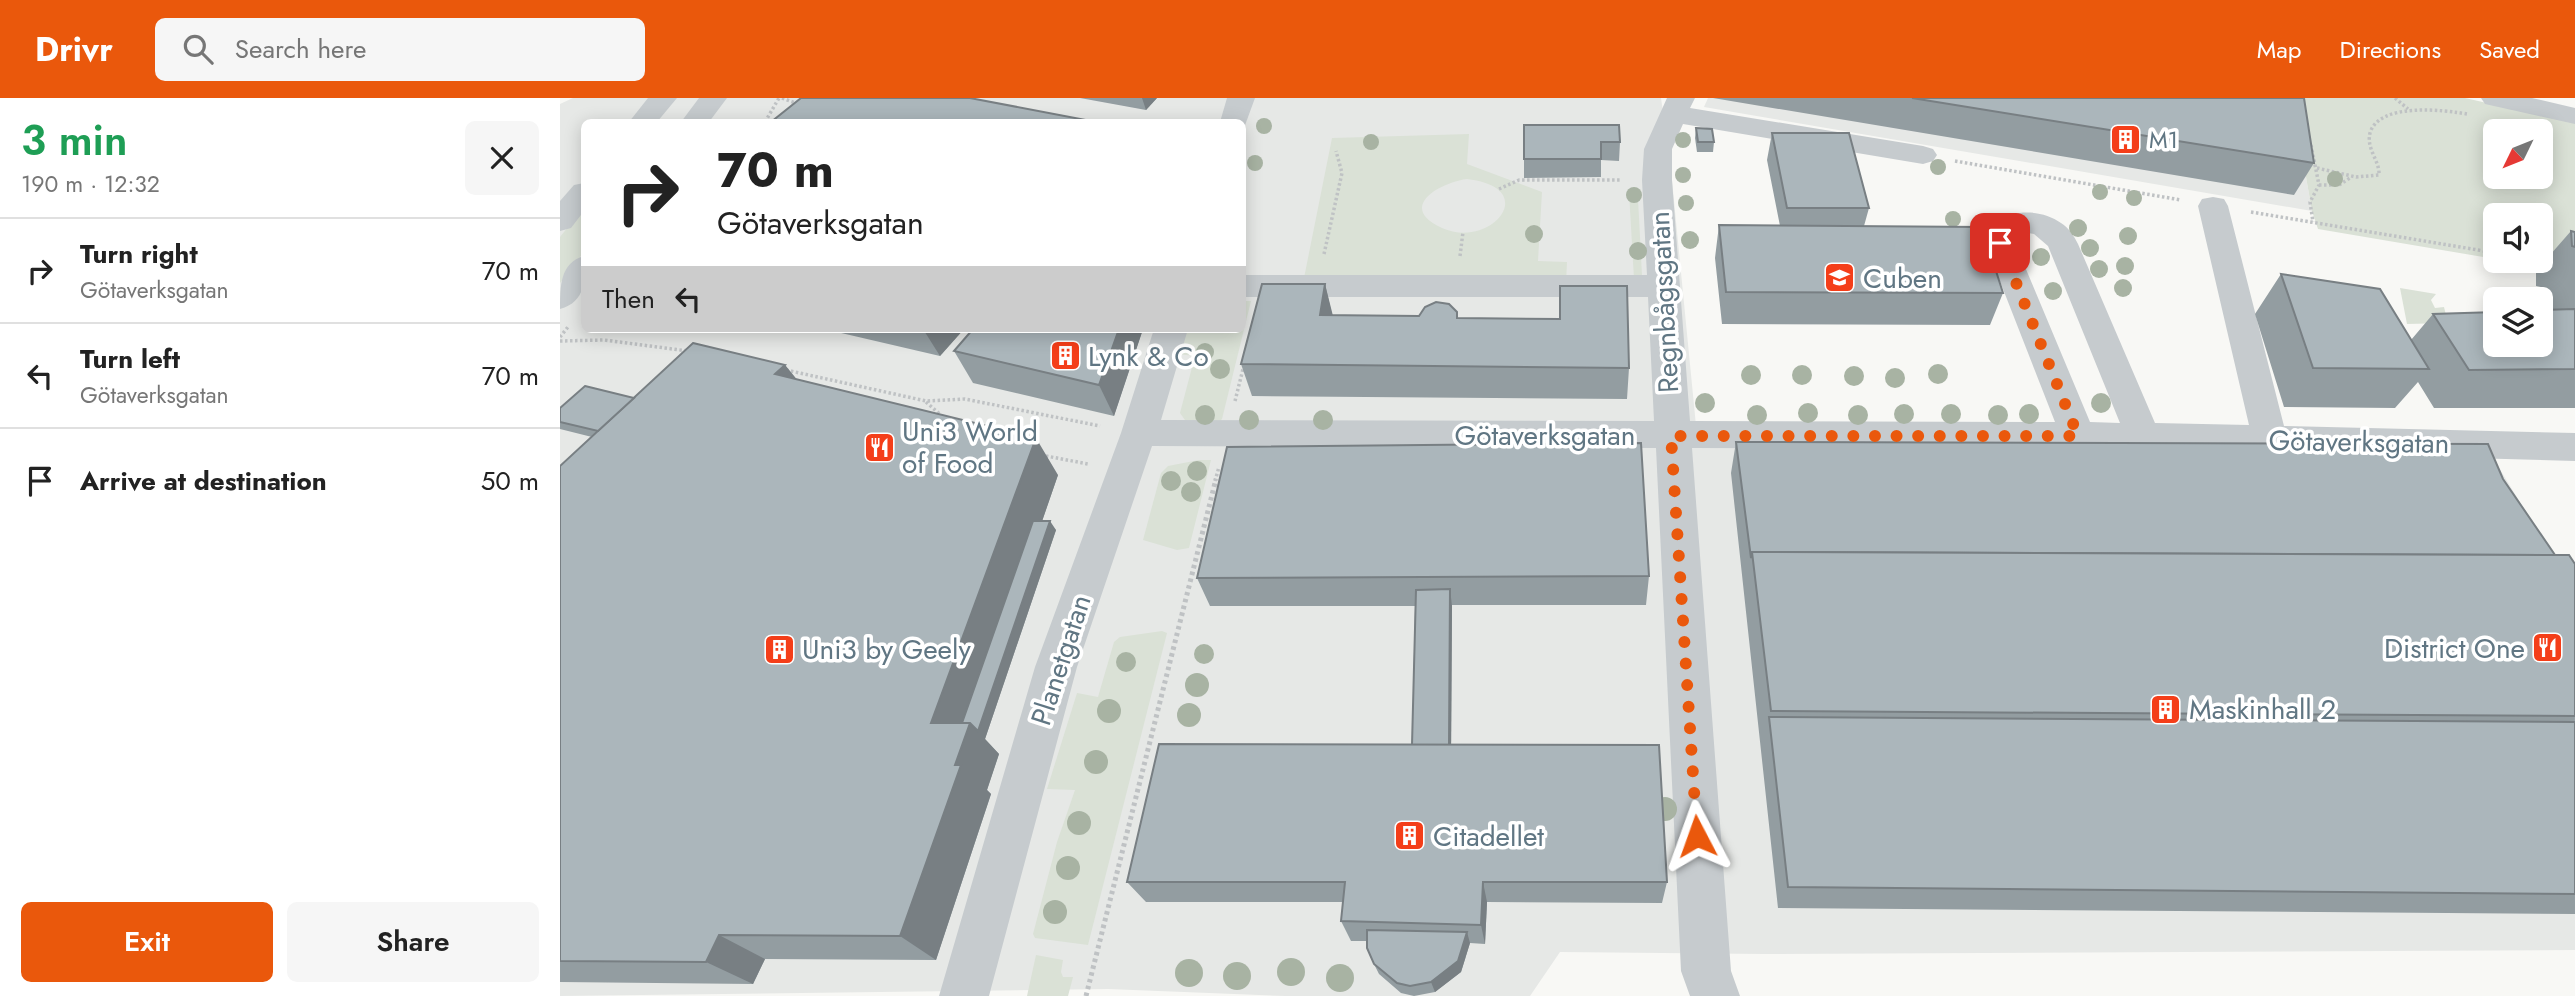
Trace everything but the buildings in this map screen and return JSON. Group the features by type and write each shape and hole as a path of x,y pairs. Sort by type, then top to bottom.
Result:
{"street":[{"path":"646,119 663,98"},
{"path":"697,119 713,98"},
{"path":"1235,119 1241,98"},
{"path":"1679,106 1923,156"},
{"name":"Regnbågsgatan","path":"1679,106 1658,149 1657,180 1706,988"},
{"path":"2484,107 2575,116"},
{"path":"560,221 581,196"},
{"path":"2213,206 2270,440"},
{"path":"2078,436 2000,243 2000,234 2006,227 2020,222 2035,223 2052,230 2063,244 2143,436"},
{"path":"560,298 581,270"},
{"path":"1246,286 1318,286 1577,274 1662,286"},
{"name":"Planetgatan","path":"964,996 1056,667 1139,433 1170,333"},
{"name":"Götaverksgatan","path":"1139,433 2143,436 2575,447"}],"path":[{"path":"767,119 781,98 801,105"},
{"path":"2395,98 2409,110"},
{"path":"2318,168 2350,177 2379,175 2370,149 2372,128 2388,114 2409,110 2484,107"},
{"path":"2309,140 2318,168 2319,185"},
{"path":"1318,286 1342,173 1336,150"},
{"path":"1923,156 2483,251"},
{"path":"2313,222 2308,205 2311,192 2319,185 2339,185 2350,177"},
{"path":"1499,190 1519,180 1657,180"},
{"path":"1461,244 1463,232"},
{"path":"560,341 604,340 700,353"},
{"path":"1086,996 1247,353"},
{"path":"779,369 926,401 965,399 1139,433"},
{"path":"926,401 950,423"},
{"path":"1036,454 1073,463"}],"shaded area":[{"path":"573,98 1661,98 1670,160 1698,446 2493,458 2575,592 2575,950 1764,954 1560,952 1530,996 1285,996 1108,989 560,996 560,104"},
{"name":"M1","path":"1708,98 2292,98 2312,211 1704,107"},
{"path":"2292,98 2465,98 2575,123 2575,272 2553,268 2553,203 2483,203 2483,257 2318,229 2312,211"},
{"path":"1469,134 1467,164 1542,192 1538,261 1567,262 1566,283 1304,278 1332,138","holes":["1467,179 1490,185 1502,194 1505,204 1501,215 1491,225 1477,231 1460,233 1442,228 1429,220 1423,212 1422,205 1434,191 1456,181"]},
{"path":"1634,190 1638,199 1642,275 1634,279 1629,192"},
{"path":"581,211 581,256 560,283 560,237"},
{"path":"2400,288 2436,294 2431,300 2435,308 2444,307 2448,323 2407,324"},
{"path":"1246,301 1251,301 1246,321"},
{"path":"1183,333 1243,333 1222,419 1217,424 1185,420 1180,413 1195,356 1177,354"},
{"path":"1211,460 1189,548 1177,550 1143,540 1161,473 1168,466"},
{"path":"1162,631 1167,633 1088,945 1035,938 1033,934 1057,842 1075,790 1047,789 1077,693 1098,697 1114,642 1120,637"},
{"path":"1036,955 1063,960 1063,977 1073,977 1068,996 1027,996"}],"place":[{"name":"M1","path":"2126,140"},
{"name":"Cuben","path":"1840,278"},
{"name":"Lynk & Co","path":"1065,356"},
{"name":"Uni3 World of Food","path":"879,447"},
{"name":"District One","path":"2548,648"},
{"name":"Uni3 by Geely","path":"779,649"},
{"name":"Maskinhall 2","path":"2166,709"},
{"name":"Citadellet","path":"1410,836"}],"route":[{"path":"1697,836 1671,436 2078,436 2000,243"}]}
